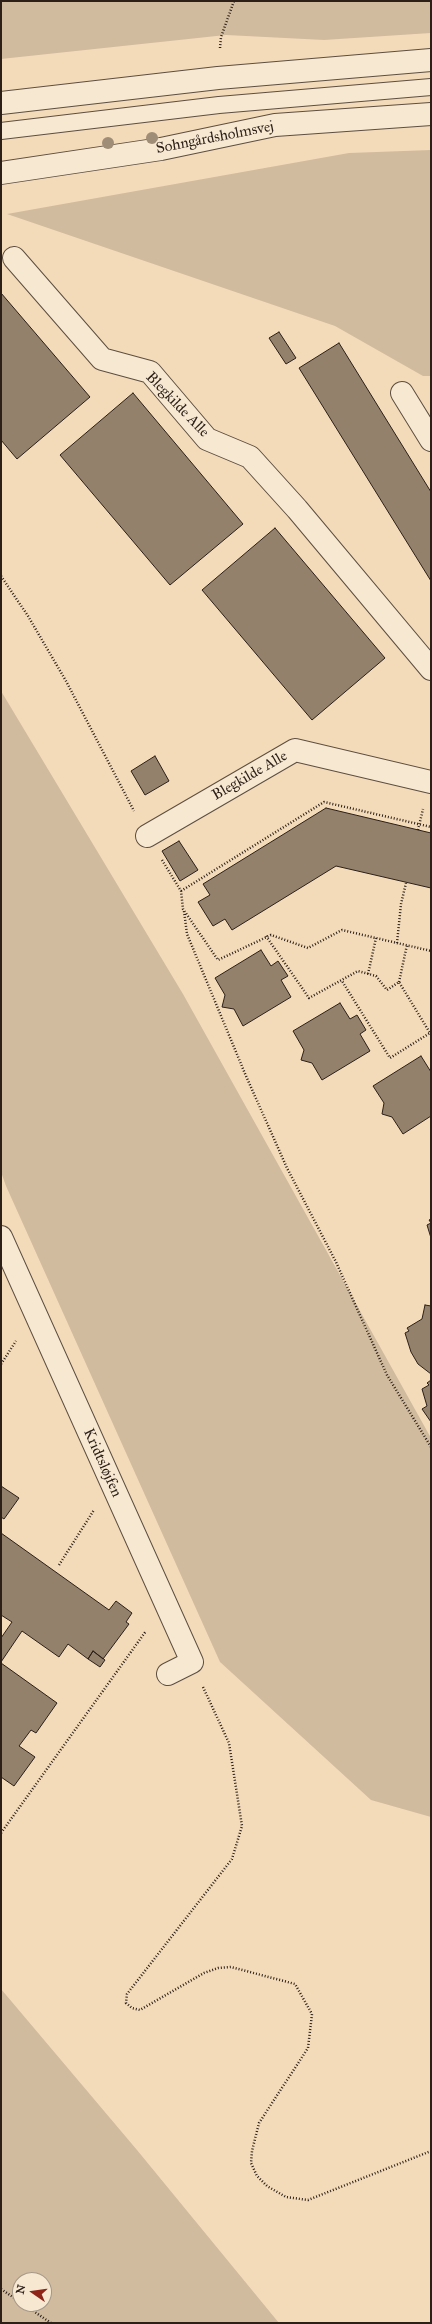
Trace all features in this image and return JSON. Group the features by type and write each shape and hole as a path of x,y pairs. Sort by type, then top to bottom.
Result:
{"street":[{"path":"1,103 218,78 431,60"},
{"name":"Sohngårdsholmsvej","path":"1,173 161,149 275,125 431,114"},
{"name":"Blegkilde Alle","path":"14,258 102,359 150,372 208,439 250,457 297,509 431,669"},
{"path":"402,393 431,440"},
{"name":"Blegkilde Alle","path":"147,836 295,750 431,782"},
{"name":"Kridtsløjfen","path":"1,1237 192,1662"},
{"path":"168,1674 192,1662"}],"lane":[{"path":"1,131 219,105 431,87"}],"path":[{"path":"220,48 221,37 234,1"},
{"path":"181,890 324,802 431,827"},
{"path":"397,943 401,904 406,883"},
{"path":"183,909 187,934 246,1076 287,1168 336,1262 387,1375 431,1447"},
{"path":"266,936 309,998 358,971 376,976 387,990 399,982 407,945"},
{"path":"368,974 376,938"},
{"path":"342,980 390,1058 431,1033 399,982"},
{"path":"60,1565 93,1512"},
{"path":"1,1833 147,1630"},
{"path":"192,1662 229,1743 242,1826 232,1859 127,1994 126,2003 132,2008 140,2010 204,1973 218,1968 231,1967 295,1984 312,2014 310,2044 259,2123 252,2151 251,2163 257,2176 267,2186 286,2197 308,2200 431,2151"},
{"path":"1,2289 12,2297"},
{"path":"35,2312 51,2323"}],"shaded area":[{"path":"1,1 431,1 431,33 324,40 226,35 1,59"},
{"path":"431,150 431,376 423,376 335,326 7,214 349,153"},
{"path":"1,691 183,994 431,1438 431,1817 371,1800 220,1662 6,1186 1,1172"},
{"path":"1,1989 137,2150 279,2323 1,2323"}],"building":[{"path":"1,293 90,397 17,459 1,440"},
{"path":"279,332 296,358 286,364 269,338"},
{"path":"339,343 431,492 431,581 299,368"},
{"path":"133,393 243,524 170,585 60,455"},
{"path":"275,528 385,658 312,720 202,590"},
{"path":"155,756 169,781 145,795 131,771"},
{"path":"326,808 431,833 431,888 336,866 232,930 225,919 213,926 198,902 210,895 203,884"},
{"path":"179,841 198,870 180,881 162,851"},
{"path":"261,950 271,966 278,961 288,976 281,980 291,997 243,1026 234,1009 222,1007 225,995 215,978"},
{"path":"340,1003 350,1019 357,1015 366,1030 360,1034 370,1051 322,1080 312,1063 301,1060 304,1050 293,1031"},
{"path":"421,1056 431,1072 431,1116 403,1134 392,1117 382,1114 384,1103 373,1086"},
{"path":"431,1223 431,1238 427,1225"},
{"path":"425,1305 431,1306 431,1374 418,1364 411,1352 405,1333 409,1331 407,1328 422,1319"},
{"path":"431,1380 431,1422 422,1409 427,1406 422,1389 429,1385 427,1383"},
{"path":"1,1486 19,1498 4,1519 1,1517"},
{"path":"1,1533 109,1610 116,1601 132,1613 126,1622 129,1624 103,1659 93,1651 88,1659 68,1644 59,1657 22,1631 1,1662 1,1638 12,1622 1,1615"},
{"path":"93,1651 105,1660 100,1667 88,1659"},
{"path":"1,1663 57,1703 36,1733 31,1730 19,1746 35,1757 14,1786 1,1777"}]}
